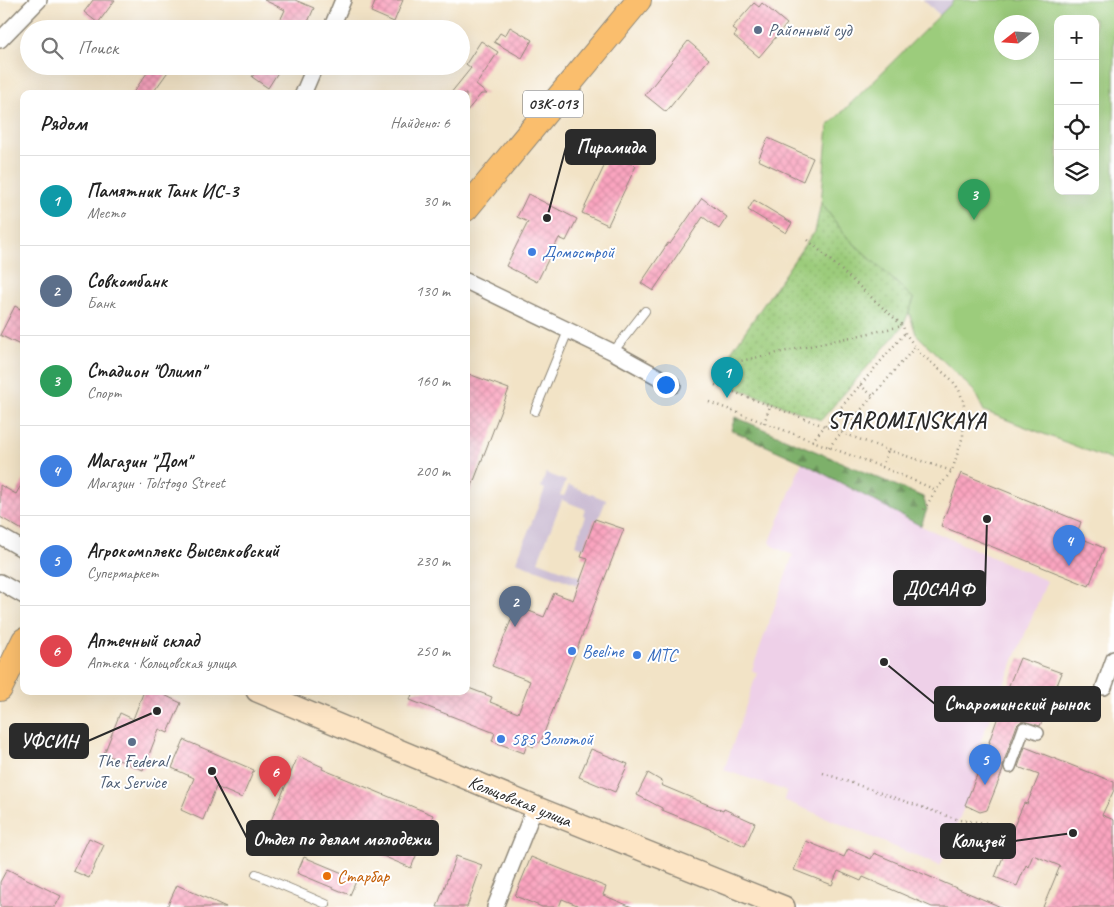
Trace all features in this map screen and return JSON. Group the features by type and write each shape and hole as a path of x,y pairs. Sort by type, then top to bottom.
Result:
{"main road":[{"name":"03К-013","path":"470,204 639,0"},
{"path":"0,689 20,648"},
{"name":"Кольцовская улица","path":"267,695 784,907"}],"street":[{"path":"0,40 39,0"},
{"path":"335,20 343,0"},
{"path":"305,90 311,75"},
{"path":"470,283 613,352 672,385"},
{"path":"0,536 20,548"},
{"path":"0,582 20,594"},
{"path":"1104,687 1114,659"},
{"path":"1010,766 1024,728 1038,733"},
{"path":"495,907 536,807"}],"lane":[{"path":"613,352 645,311"},
{"path":"535,411 568,330"},
{"path":"256,874 326,904"}],"path":[{"path":"808,240 903,326 920,353 952,380 959,390 964,403 963,436 952,472 936,490 922,513"},
{"path":"722,365 903,326"},
{"path":"812,441 906,333"},
{"path":"829,448 915,347"},
{"path":"716,385 952,472"},
{"path":"860,385 873,396"},
{"path":"708,402 882,467 936,490"},
{"path":"764,423 770,406"},
{"path":"882,467 888,450"},
{"path":"823,773 959,820 986,823"}],"shaded area":[{"path":"923,0 955,0 941,16"},
{"path":"802,462 921,526 1047,581 980,742 989,746 940,866 784,800 787,791 724,770 757,673 752,670 793,555 774,547 770,542"},
{"path":"546,473 566,481 560,495 564,496 569,485 606,500 598,520 595,520 584,548 575,545 586,516 583,515 585,509 562,500 538,561 581,577 578,585 516,562 545,489 541,487"}],"green space":[{"path":"955,0 1114,0 1114,461 984,411 974,391 916,334 909,312 914,299 847,237 821,203 828,126"},
{"path":"821,203 847,237 914,299 903,326 821,420 717,381 722,365 815,232"},
{"path":"735,417 923,497 927,509 921,526 802,462 731,430"}],"building":[{"path":"93,0 115,0 100,20 94,20 84,12"},
{"path":"264,0 295,0 314,8 309,20 280,20 285,10"},
{"path":"376,0 403,0 395,20 389,20 371,12"},
{"name":"Районный суд","path":"754,3 759,7 762,3 787,24 759,57 734,36 737,32 732,28"},
{"path":"510,27 532,40 522,58 494,42 500,33 505,36"},
{"path":"481,41 498,52 476,85 487,94 481,94 470,107 470,90 453,90 465,75 470,75 470,58"},
{"path":"688,41 709,59 666,112 645,95"},
{"path":"146,75 166,75 155,90 135,90"},
{"path":"253,75 276,75 268,88 252,77"},
{"path":"768,138 813,158 803,181 758,160"},
{"path":"610,154 636,166 608,225 582,213"},
{"path":"528,194 577,219 566,241 559,238 537,282 506,266 528,222 517,217"},
{"path":"702,198 727,217 719,229 703,217 653,291 641,283"},
{"path":"754,200 792,223 786,233 748,210"},
{"path":"15,306 20,309 20,345 0,335"},
{"path":"470,374 509,389 470,491"},
{"path":"961,473 1081,522 1076,536 1104,548 1089,586 941,526"},
{"path":"0,485 16,494 20,487 20,529 0,517"},
{"path":"595,519 624,529 540,743 536,741 534,747 527,744 524,753 492,741 495,733 410,700 412,695 470,695 470,689 492,697 490,702 518,713 530,681 492,666 517,606 544,617 554,593 573,600 588,559 581,557"},
{"path":"1020,658 1062,673 1040,726 1023,721 1017,725 1003,764 1003,770 987,810 980,812 965,805"},
{"name":"The Federal Tax Service","path":"142,695 164,695 181,703 168,733 159,729 143,770 104,754 120,713 133,719"},
{"path":"184,740 254,770 242,798 216,787 203,820 181,810 194,778 172,768"},
{"path":"1025,747 1114,782 1114,790 1102,815 1114,820 1114,907 1043,907 1060,866 1033,855 1028,867 1026,865 1017,886 995,877 1003,857 1001,856 1024,803 1027,804 1039,775 1018,767"},
{"path":"591,749 628,764 615,792 579,777"},
{"path":"298,756 323,767 322,769 433,815 411,868 300,821 295,833 270,823"},
{"path":"648,773 663,782 661,785 755,823 745,846 662,810 662,808 637,795"},
{"path":"89,838 104,845 89,878 73,871"},
{"path":"806,841 844,857 848,849 871,859 874,853 1001,907 932,907 863,877 861,881 838,871 832,885 794,870"},
{"path":"456,856 482,865 467,907 437,907"},
{"name":"Старбар","path":"304,857 357,879 350,895 297,873"},
{"path":"531,857 606,887 603,895 632,907 582,907 562,899 559,907 542,907 515,896"},
{"path":"7,869 61,896 55,907 0,907 0,882"},
{"path":"177,885 226,907 167,907"}],"place":[{"name":"Районный суд","path":"758,30"},
{"name":"Пирамида","path":"547,218"},
{"name":"Стадион \"Олимп\"","path":"974,220"},
{"name":"Домострой","path":"532,252"},
{"name":"Памятник Танк ИС-3","path":"727,398"},
{"name":"ДОСААФ","path":"987,519"},
{"name":"Магазин \"Дом\"","path":"1069,566"},
{"name":"Совкомбанк","path":"515,627"},
{"name":"Beeline","path":"572,651"},
{"name":"МТС","path":"637,655"},
{"name":"Староминский рынок","path":"884,662"},
{"name":"УФСИН","path":"157,711"},
{"name":"585 Золотой","path":"501,739"},
{"name":"The Federal Tax Service","path":"132,742"},
{"name":"Отдел по делам молодежи","path":"212,771"},
{"name":"Агрокомплекс Выселковский","path":"985,785"},
{"name":"Аптечный склад","path":"275,797"},
{"name":"Колизей","path":"1073,833"},
{"name":"Старбар","path":"327,876"}],"district":[{"name":"STAROMINSKAYA","path":"907,421"}]}
